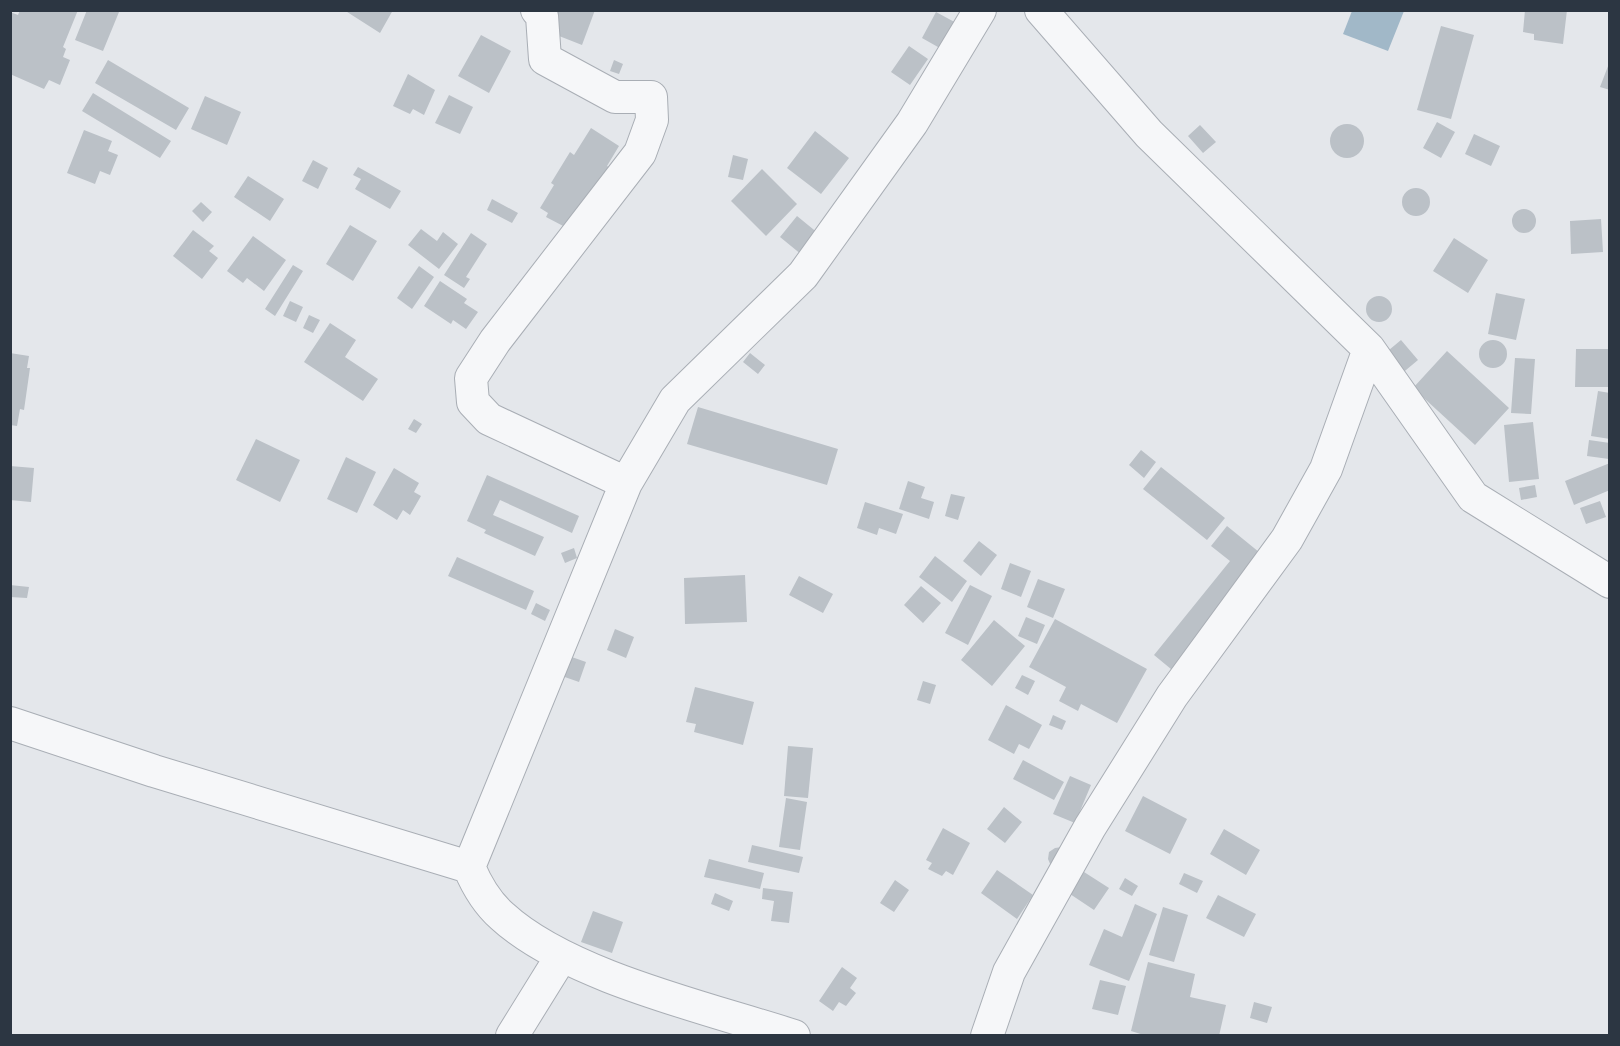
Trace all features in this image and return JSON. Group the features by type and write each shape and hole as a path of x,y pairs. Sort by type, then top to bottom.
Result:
{"street":[{"path":"537,10 542,16 545,59 615,98 651,97 652,120 640,153 495,341 471,378 473,402 489,419 626,483"},
{"path":"794,1035 650,989 561,957 502,916 478,889 469,867 626,483 675,400 802,274 912,123 980,10"},
{"path":"1041,10 1149,134 1369,349 1473,497 1610,582"},
{"path":"987,1035 1009,972 1090,827 1172,696 1287,539 1326,470 1369,349"},
{"path":"10,723 154,771 469,867"},
{"path":"512,1035 561,957"}],"water":[{"path":"1352,11 1404,11 1388,51 1343,34"}],"building":[{"path":"20,10 78,10 63,47 66,49 63,57 70,60 60,85 49,80 44,89 10,74 10,12 18,15"},
{"path":"87,10 119,12 103,51 75,40"},
{"path":"344,10 393,10 380,33"},
{"path":"558,10 595,10 582,45 549,32"},
{"path":"1525,10 1567,10 1563,44 1534,40 1534,34 1523,32"},
{"path":"936,12 960,25 945,51 922,38"},
{"path":"1441,26 1474,35 1451,119 1417,110"},
{"path":"481,35 511,51 489,93 458,76"},
{"path":"909,46 928,59 910,85 891,72"},
{"path":"108,60 189,108 176,130 95,83"},
{"path":"614,60 623,64 619,74 610,71"},
{"path":"1610,61 1610,90 1600,87"},
{"path":"408,74 435,90 424,115 413,109 410,114 393,106"},
{"path":"93,93 171,141 160,158 82,111"},
{"path":"449,95 473,107 460,134 435,123"},
{"path":"205,96 241,112 227,145 191,129"},
{"path":"1437,122 1455,132 1441,158 1423,148"},
{"path":"1347,124 1359,129 1364,141 1359,153 1347,158 1335,153 1330,141 1335,129"},
{"path":"1200,125 1216,142 1203,153 1188,136"},
{"path":"591,128 619,146 607,166 610,168 567,228 546,217 548,213 540,208 554,185 551,183 570,152 574,155"},
{"path":"84,130 112,141 108,151 118,155 110,175 100,171 95,184 67,173"},
{"path":"815,131 849,158 821,194 787,168"},
{"path":"1474,134 1500,146 1491,166 1465,154"},
{"path":"733,155 748,159 743,180 728,177"},
{"path":"313,160 328,168 318,189 302,181"},
{"path":"358,167 401,191 390,209 355,189 361,179 353,175"},
{"path":"762,169 797,204 766,236 731,201"},
{"path":"248,176 284,199 270,221 234,197"},
{"path":"1416,188 1426,192 1430,202 1426,212 1416,216 1406,212 1402,202 1406,192"},
{"path":"492,199 518,213 512,223 487,210"},
{"path":"201,202 212,212 203,222 192,211"},
{"path":"1524,209 1533,212 1536,221 1533,230 1524,233 1515,230 1512,221 1515,212"},
{"path":"797,216 819,234 802,255 780,237"},
{"path":"1601,219 1603,252 1571,254 1570,221"},
{"path":"350,225 377,241 353,281 326,264"},
{"path":"421,229 437,241 443,232 458,244 439,269 408,245"},
{"path":"193,230 214,246 209,251 218,258 202,279 173,256"},
{"path":"471,233 487,244 466,277 470,279 464,288 444,275"},
{"path":"253,236 286,260 264,291 247,278 243,283 227,271"},
{"path":"1454,238 1488,260 1468,293 1433,271"},
{"path":"293,265 303,271 275,316 265,309"},
{"path":"419,266 434,277 412,309 397,298"},
{"path":"440,281 467,299 464,303 478,312 466,329 453,320 451,324 424,306"},
{"path":"1496,293 1525,299 1516,340 1488,334"},
{"path":"1379,296 1388,300 1392,309 1388,318 1379,322 1370,318 1366,309 1370,300"},
{"path":"290,301 303,307 296,322 283,316"},
{"path":"309,315 320,320 313,333 303,328"},
{"path":"330,323 356,340 345,357 378,379 363,401 304,362"},
{"path":"1401,340 1418,360 1400,375 1383,355"},
{"path":"1493,340 1503,344 1507,354 1503,364 1493,368 1483,364 1479,354 1483,344"},
{"path":"1576,349 1610,349 1610,387 1575,387"},
{"path":"1447,351 1509,408 1475,445 1413,388"},
{"path":"10,353 29,356 27,368 30,368 24,410 20,409 17,426 10,425"},
{"path":"750,353 765,365 758,374 743,362"},
{"path":"1515,358 1535,359 1531,414 1511,413"},
{"path":"1598,391 1610,393 1610,439 1591,436"},
{"path":"698,407 838,449 827,485 687,444"},
{"path":"414,419 422,424 416,433 408,429"},
{"path":"1533,422 1539,479 1509,482 1504,425"},
{"path":"256,439 300,460 280,502 236,480"},
{"path":"1589,440 1610,443 1609,459 1587,456"},
{"path":"1141,450 1156,462 1144,478 1129,465"},
{"path":"346,457 376,472 357,513 327,499"},
{"path":"1610,463 1610,490 1574,505 1565,481"},
{"path":"10,466 34,468 31,502 10,500"},
{"path":"1161,467 1225,518 1207,540 1143,489"},
{"path":"394,468 419,483 414,492 421,496 410,515 403,510 397,520 373,505"},
{"path":"487,475 579,516 572,533 500,500 493,515 544,537 535,556 484,533 486,530 467,521"},
{"path":"908,481 925,487 921,498 934,502 929,519 899,509"},
{"path":"1535,485 1537,497 1521,500 1519,488"},
{"path":"951,494 965,497 958,520 945,516"},
{"path":"1600,501 1606,517 1586,524 1580,508"},
{"path":"865,502 903,514 896,534 879,528 877,535 857,528"},
{"path":"1227,526 1270,561 1177,674 1154,655 1230,561 1211,546"},
{"path":"979,541 997,555 981,576 963,561"},
{"path":"574,548 577,558 565,563 561,553"},
{"path":"935,556 967,581 952,602 919,577"},
{"path":"457,557 534,591 526,610 448,576"},
{"path":"1010,563 1031,571 1021,597 1001,589"},
{"path":"745,575 747,622 685,624 684,578"},
{"path":"799,576 833,594 823,613 789,595"},
{"path":"1038,579 1065,589 1053,618 1027,607"},
{"path":"10,585 29,587 27,598 10,597"},
{"path":"970,585 992,596 968,645 945,633"},
{"path":"921,586 941,603 923,623 904,605"},
{"path":"536,603 550,610 545,621 531,614"},
{"path":"1026,617 1045,625 1037,644 1018,636"},
{"path":"1055,619 1147,669 1117,723 1081,704 1078,711 1059,701 1066,687 1029,667"},
{"path":"994,620 1025,646 992,686 961,660"},
{"path":"615,629 634,637 626,658 607,650"},
{"path":"566,655 586,662 579,682 559,675"},
{"path":"1022,675 1035,681 1028,695 1015,688"},
{"path":"923,681 936,685 930,704 917,700"},
{"path":"695,687 754,702 743,745 694,732 696,724 686,722"},
{"path":"1006,705 1042,725 1029,749 1019,744 1014,754 988,740"},
{"path":"1053,715 1066,721 1062,730 1049,725"},
{"path":"788,746 813,748 808,798 784,796"},
{"path":"1023,760 1064,782 1054,800 1013,779"},
{"path":"1070,776 1091,785 1075,823 1053,814"},
{"path":"1143,796 1187,819 1170,854 1125,831"},
{"path":"786,798 807,802 800,850 779,847"},
{"path":"1004,807 1022,822 1005,843 987,829"},
{"path":"943,828 970,843 953,875 946,871 942,876 928,869 932,863 926,860"},
{"path":"1224,829 1260,850 1246,875 1210,854"},
{"path":"752,845 803,857 799,873 748,862"},
{"path":"1062,847 1051,866 1048,859 1049,852"},
{"path":"709,859 764,873 760,889 704,877"},
{"path":"997,870 1033,895 1017,919 981,893"},
{"path":"1084,872 1109,888 1094,910 1070,894"},
{"path":"1184,873 1203,881 1197,893 1179,884"},
{"path":"1125,878 1138,886 1132,896 1119,889"},
{"path":"895,880 909,890 894,912 880,903"},
{"path":"763,888 793,892 789,923 771,921 774,901 762,899"},
{"path":"715,893 733,901 729,911 711,904"},
{"path":"1218,895 1256,914 1244,937 1206,918"},
{"path":"1135,904 1157,914 1129,981 1089,965 1104,929 1122,937"},
{"path":"1163,907 1188,915 1174,962 1149,955"},
{"path":"593,911 623,922 612,953 581,942"},
{"path":"1148,962 1195,974 1190,997 1226,1005 1219,1036 1147,1036 1131,1031"},
{"path":"842,967 857,978 850,988 856,993 846,1006 839,1002 833,1011 819,1001"},
{"path":"1100,980 1126,986 1118,1015 1092,1009"},
{"path":"1254,1002 1272,1007 1267,1023 1250,1018"}]}
